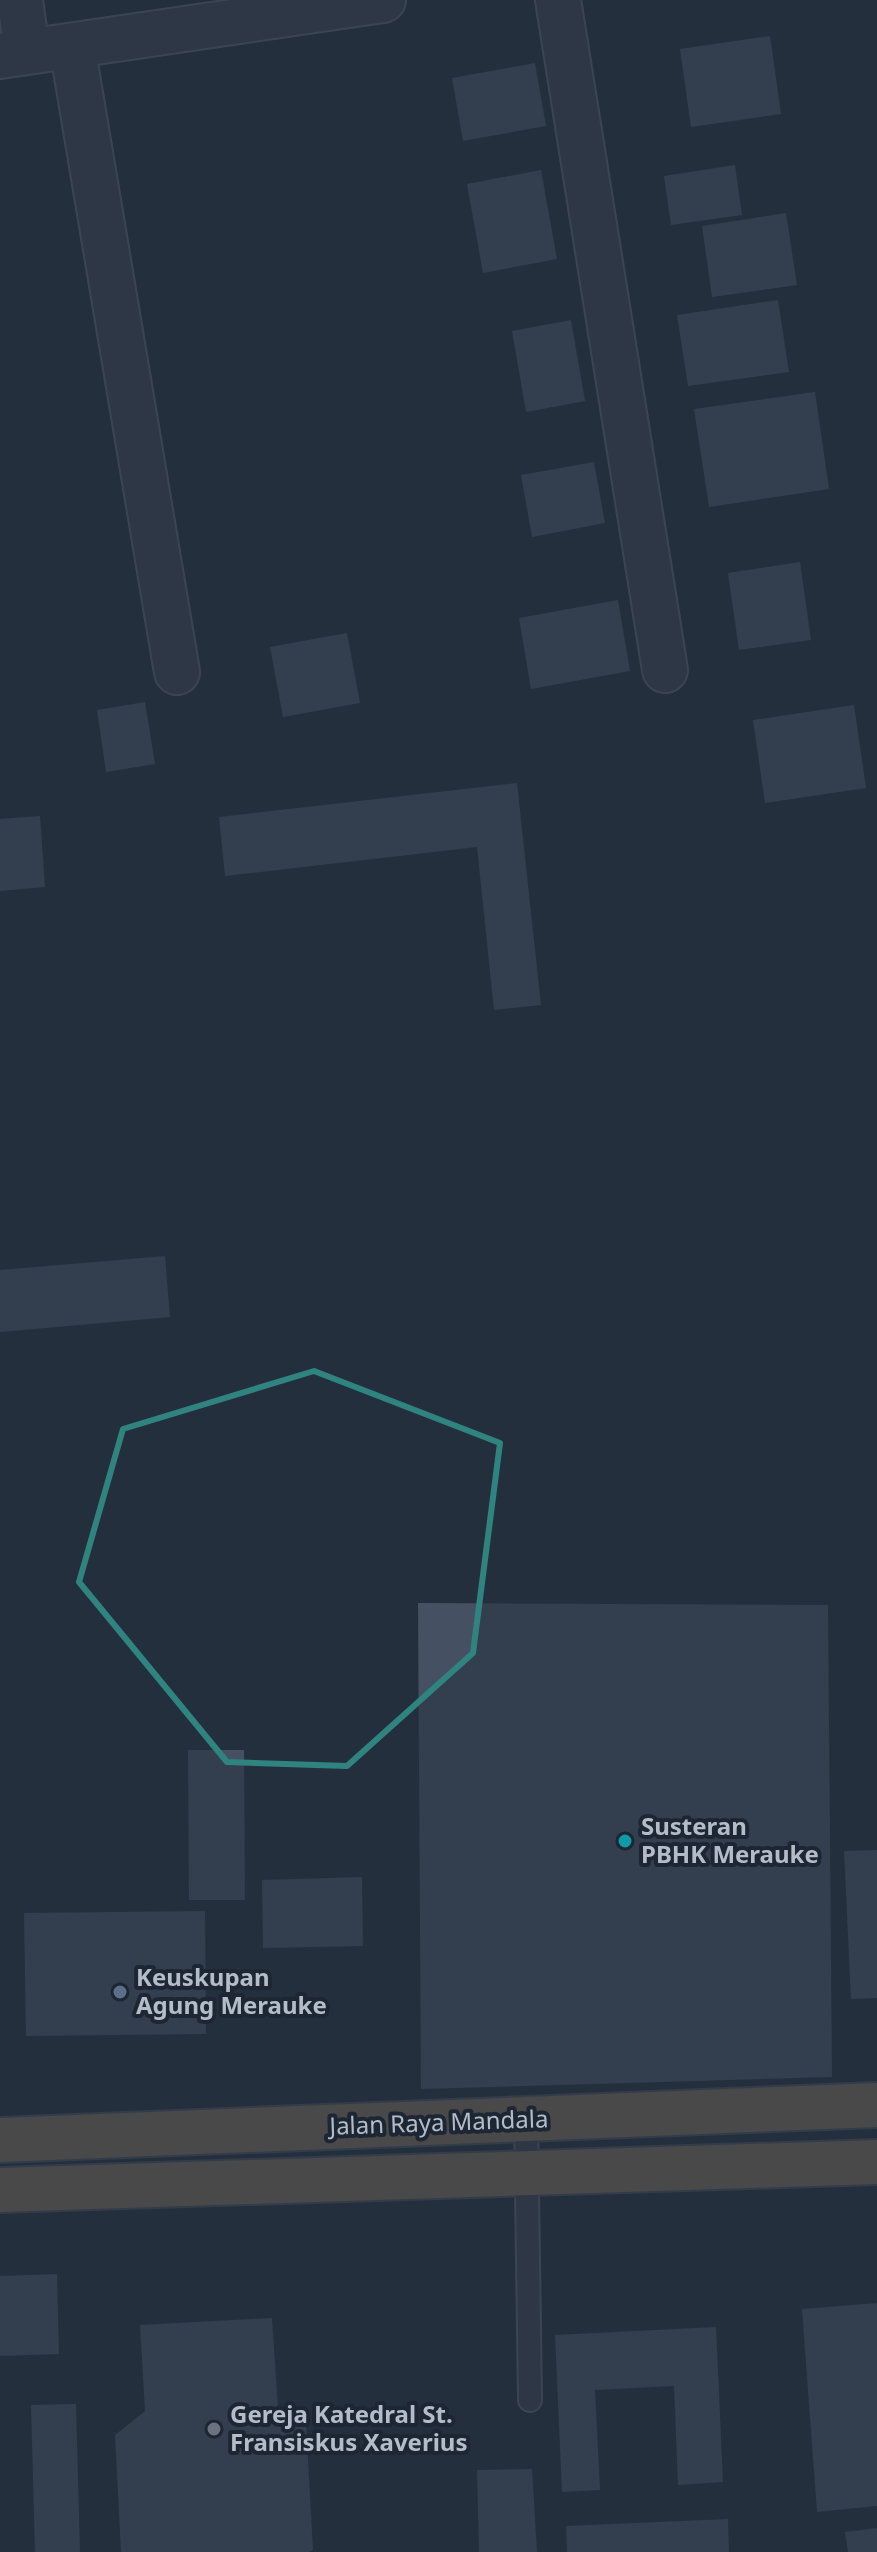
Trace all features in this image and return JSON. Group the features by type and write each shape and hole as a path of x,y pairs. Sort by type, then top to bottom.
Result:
{"highway":[{"name":"Jalan Raya Mandala","path":"0,2140 877,2105"},
{"path":"0,2190 877,2162"}],"street":[{"path":"20,0 14,54 383,0"},
{"path":"558,0 665,670"},
{"path":"72,46 177,672"}],"lane":[{"path":"526,2120 530,2400"}],"highlighted area":[{"path":"314,1371 500,1443 473,1653 347,1766 227,1762 79,1582 123,1429"}],"building":[{"path":"770,36 781,114 691,127 680,49"},
{"path":"535,63 546,126 463,141 452,78"},
{"path":"735,165 742,215 671,225 664,176"},
{"path":"541,170 557,259 483,273 467,184"},
{"path":"786,213 797,285 712,297 702,226"},
{"path":"778,300 789,372 688,386 677,315"},
{"path":"571,320 585,401 526,412 512,331"},
{"path":"815,392 829,489 709,507 694,409"},
{"path":"594,462 605,523 532,537 521,475"},
{"path":"800,562 811,640 739,650 728,573"},
{"path":"618,600 630,671 531,689 519,618"},
{"path":"347,633 360,703 283,717 270,647"},
{"path":"145,702 155,764 106,772 97,710"},
{"path":"854,705 866,788 765,803 753,720"},
{"path":"517,783 541,1005 494,1010 477,847 225,876 219,817"},
{"path":"40,816 45,887 0,891 0,819"},
{"path":"165,1256 170,1317 0,1332 0,1270"},
{"name":"Susteran PBHK Merauke","path":"418,1603 828,1605 832,2077 421,2089"},
{"path":"188,1750 244,1750 245,1900 189,1900"},
{"path":"877,1850 877,1998 851,1999 844,1851"},
{"path":"362,1877 363,1946 263,1948 262,1880"},
{"path":"205,1911 206,2034 26,2036 24,1913"},
{"path":"57,2274 59,2354 0,2356 0,2276"},
{"path":"877,2303 877,2506 817,2512 802,2309"},
{"name":"Gereja Katedral St. Fransiskus Xaverius","path":"272,2318 278,2408 306,2423 313,2550 121,2552 115,2435 145,2411 140,2325"},
{"path":"716,2327 723,2482 678,2485 674,2386 595,2390 600,2490 562,2492 555,2335"},
{"path":"76,2404 80,2552 35,2552 31,2405"},
{"path":"532,2469 537,2552 479,2552 477,2470"},
{"path":"728,2519 729,2552 567,2552 566,2526"},
{"path":"877,2528 877,2552 848,2552 845,2532"}],"place":[{"name":"Susteran PBHK Merauke","path":"625,1841"},
{"name":"Keuskupan Agung Merauke","path":"120,1992"},
{"name":"Gereja Katedral St. Fransiskus Xaverius","path":"214,2429"}]}
